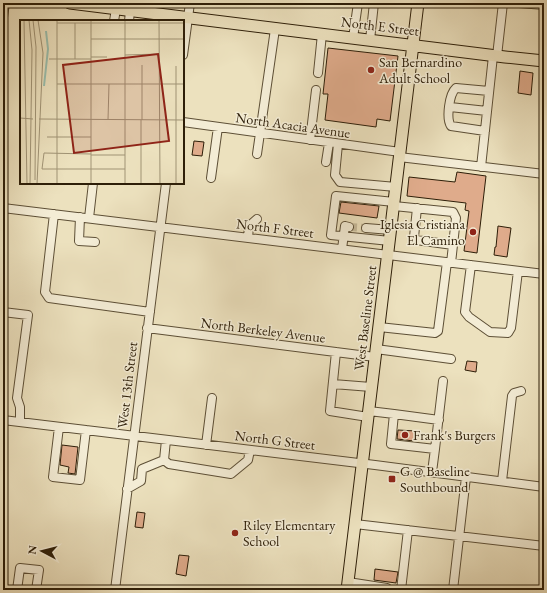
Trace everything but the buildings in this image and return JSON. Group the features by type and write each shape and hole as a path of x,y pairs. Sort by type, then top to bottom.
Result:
{"main road":[{"path":"70,3 134,12"},
{"name":"West Baseline Street","path":"347,586 418,3"},
{"name":"North E Street","path":"134,12 544,61"}],"street":[{"path":"3,17 5,3"},
{"path":"184,48 190,3"},
{"path":"353,38 358,3"},
{"path":"370,40 374,3"},
{"path":"481,167 489,91 504,3"},
{"path":"519,3 544,5"},
{"path":"114,20 116,9"},
{"path":"257,154 275,28"},
{"path":"318,73 322,34"},
{"path":"485,131 451,126 449,122 450,107 452,91 456,88 489,91"},
{"path":"310,140 316,90"},
{"path":"450,107 487,111"},
{"name":"North Acacia Avenue","path":"184,122 338,144 481,167 544,174"},
{"path":"211,178 218,127"},
{"path":"326,162 329,143"},
{"path":"338,144 335,175 340,182 396,187"},
{"path":"89,218 93,184"},
{"name":"West 13th Street","path":"115,590 166,184"},
{"path":"379,327 435,333 438,331 453,245 456,218 453,212 336,196 332,235 390,236"},
{"name":"North F Street","path":"3,208 544,274"},
{"path":"417,208 414,236 416,240 453,245"},
{"path":"54,214 45,292 50,298 150,312"},
{"path":"80,217 79,241 95,242"},
{"path":"248,238 249,226 257,219"},
{"path":"342,249 345,226 349,226"},
{"path":"366,228 390,236"},
{"path":"471,265 465,312 469,317 490,332 508,333 511,328 518,271"},
{"path":"3,312 28,315 17,398 20,407 20,422"},
{"name":"North Berkeley Avenue","path":"148,328 336,352 376,353 451,359"},
{"path":"336,352 330,411 368,414 394,414 439,420"},
{"path":"432,472 443,381"},
{"path":"333,384 371,387"},
{"path":"502,481 512,396 514,393 521,391"},
{"path":"206,445 212,398"},
{"path":"394,414 391,444 435,449"},
{"name":"North G Street","path":"3,420 362,463 544,487"},
{"path":"59,427 53,477 80,480 86,430"},
{"path":"164,460 166,440"},
{"path":"164,460 169,464 231,474 248,460 250,450"},
{"path":"127,489 141,481 142,469 164,460"},
{"path":"453,590 466,477"},
{"path":"355,524 544,546"},
{"path":"401,590 408,530"},
{"path":"17,590 20,568 39,570 36,590"},
{"path":"347,586 387,588"}],"tunnel":[{"path":"349,227 366,228"}],"place":[{"name":"San Bernardino Adult School","path":"371,70"},
{"name":"Iglesia Cristiana El Camino","path":"473,232"},
{"name":"Frank's Burgers","path":"405,435"},
{"name":"G @ Baseline Southbound","path":"392,479"},
{"name":"Riley Elementary School","path":"235,533"}]}
